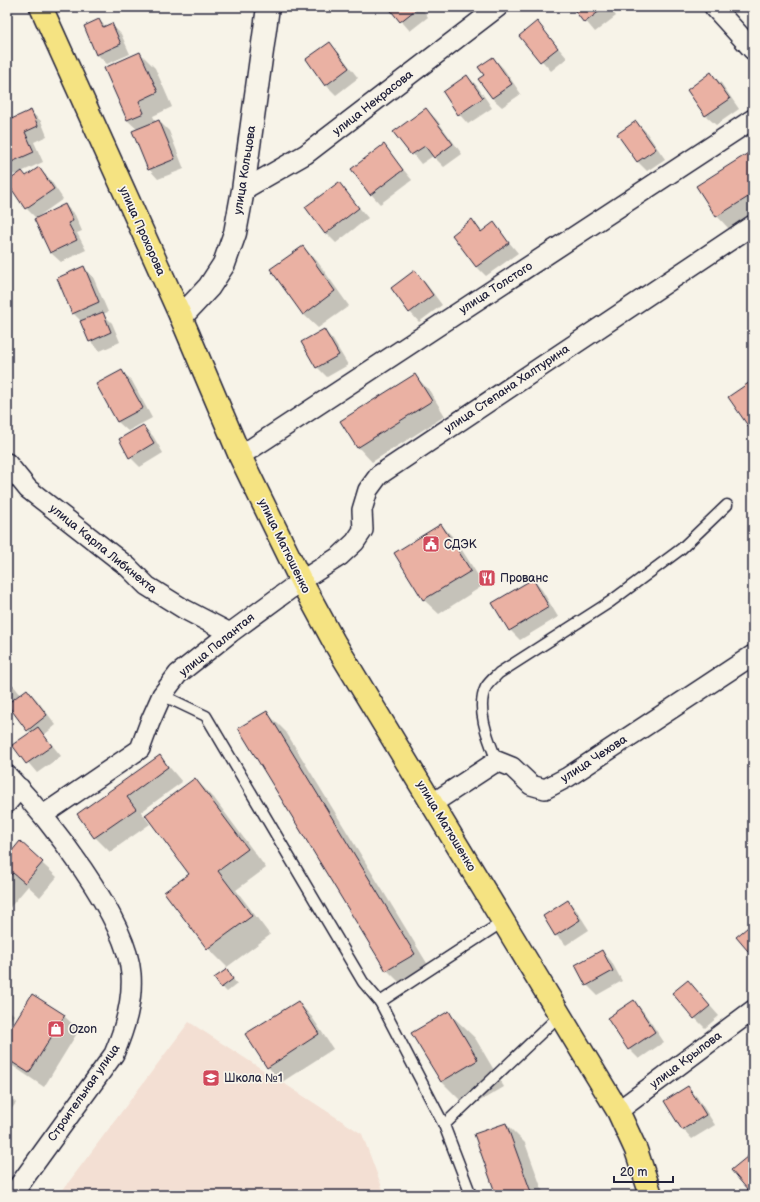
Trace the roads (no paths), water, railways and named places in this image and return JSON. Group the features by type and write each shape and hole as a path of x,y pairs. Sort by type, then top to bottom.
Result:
{"main road":[{"name":"улица Прохорова","path":"41,7 181,317 240,456"},
{"name":"улица Кольцова","path":"181,317 209,287 224,264 235,233 243,190 268,7"},
{"name":"улица Матюшенко","path":"240,456 301,581 334,642 433,803 618,1111 636,1150 651,1195"}],"street":[{"name":"улица Некрасова","path":"243,190 306,154 498,7"},
{"path":"714,7 753,50"},
{"name":"улица Толстого","path":"240,456 753,119"},
{"name":"улица Степана Халтурина","path":"301,581 340,556 356,542 363,530 362,510 368,490 379,475 753,225"},
{"name":"улица Карла Либкнехта","path":"7,463 28,489 128,567 147,586 184,609 230,633"},
{"name":"улица Палантая","path":"43,815 140,749 162,695 178,674 230,633 301,581"},
{"name":"улица Чехова","path":"497,761 512,767 531,785 545,789 568,777 753,654"},
{"path":"433,803 497,761"},
{"path":"13,781 43,815"},
{"path":"7,803 13,781"},
{"name":"Строительная улица","path":"12,1195 114,1054 123,1033 132,990 127,951 115,923 94,888 43,815"},
{"name":"улица Крылова","path":"618,1111 753,1010"}],"lane":[{"path":"497,761 485,731 483,705 486,687 499,673 610,602 682,549 727,505"},
{"path":"162,695 206,716 363,982 380,1002 444,1125 471,1195"},
{"path":"380,1002 504,921"},
{"path":"444,1125 560,1014"}],"place":[{"name":"СДЭК","path":"431,544"},
{"name":"Прованс","path":"487,578"},
{"name":"Ozon","path":"56,1029"},
{"name":"Школа №1","path":"211,1078"}]}
